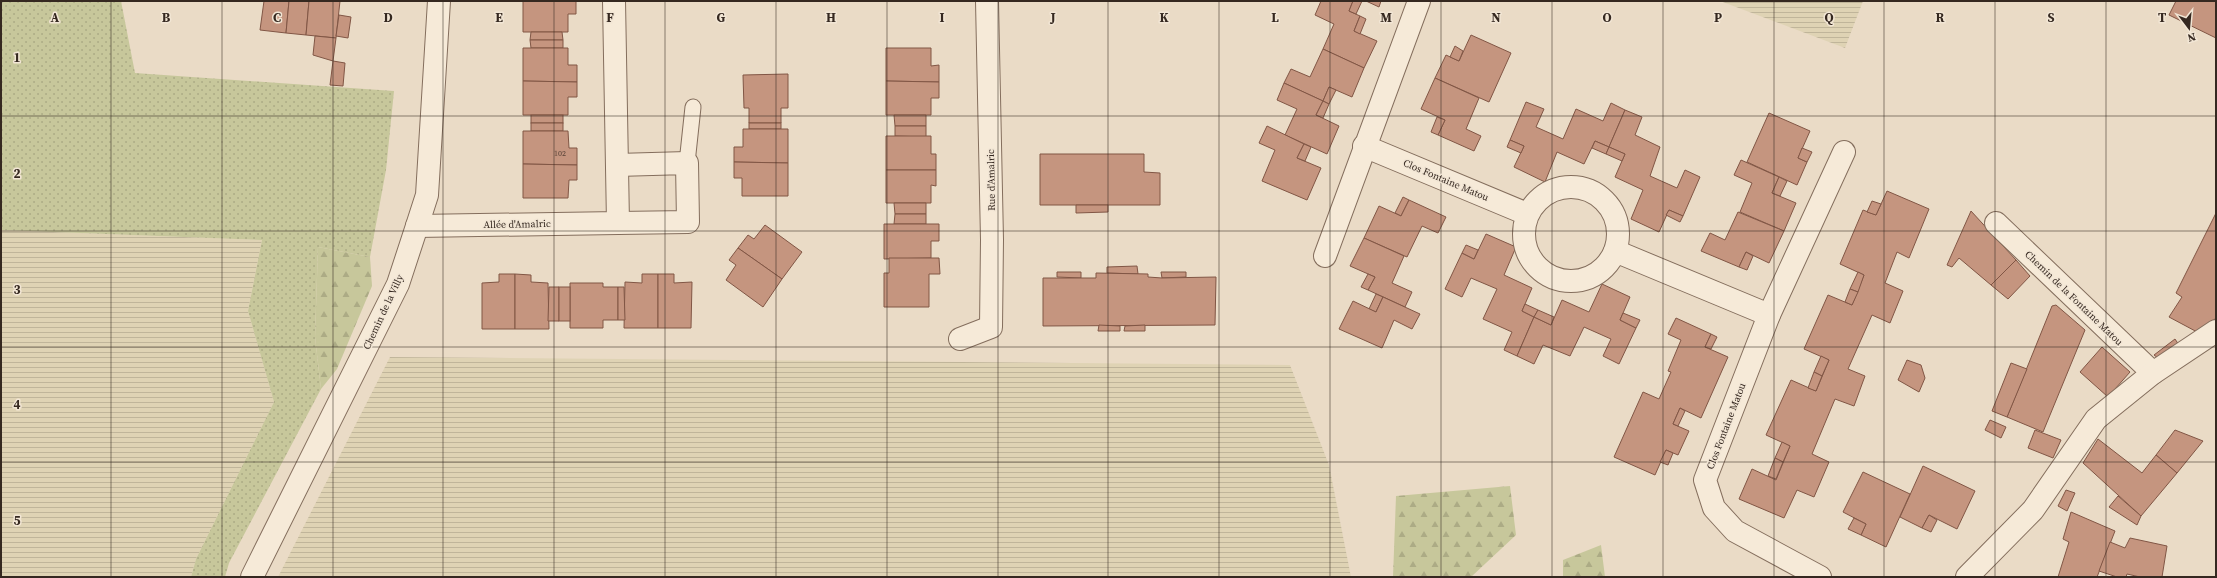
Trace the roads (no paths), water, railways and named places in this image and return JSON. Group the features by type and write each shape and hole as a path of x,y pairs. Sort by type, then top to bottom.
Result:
{"street":[{"name":"Chemin de la Villy","path":"252,577 398,284 417,226 427,195 439,1"},
{"path":"614,1 618,223"},
{"name":"Rue d'Amalric","path":"960,339 991,327 992,240 987,1"},
{"path":"1325,256 1364,146 1419,1"},
{"name":"Clos Fontaine Matou","path":"1364,146 1528,214"},
{"name":"Clos Fontaine Matou","path":"1820,577 1735,530 1714,508 1705,480 1769,315 1844,152"},
{"name":"Allée d'Amalric","path":"417,226 688,222 687,163"},
{"path":"617,165 687,163"},
{"path":"1565,186 1582,187 1597,193 1609,204 1616,219 1619,235 1616,251 1608,264 1596,274 1582,280 1567,281 1553,277 1540,270 1530,258 1524,244 1523,229 1528,214 1536,201 1550,191 1565,186"},
{"name":"Chemin de la Fontaine Matou","path":"1996,224 2153,373"},
{"path":"1616,251 1769,315"},
{"path":"1967,577 2033,510 2096,419 2153,373 2216,331"}],"lane":[{"path":"687,163 693,107"}]}
